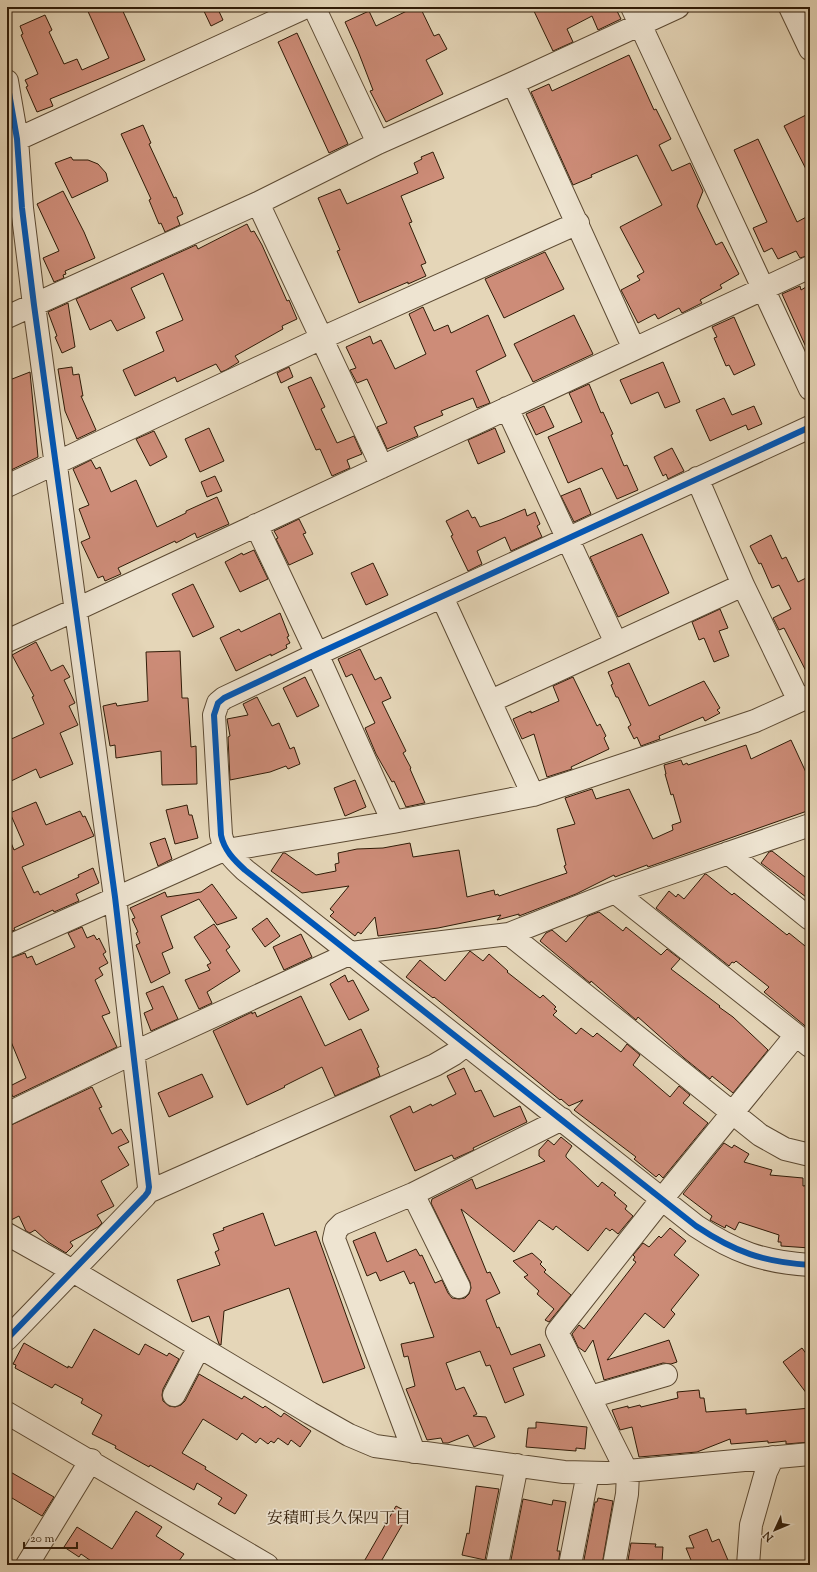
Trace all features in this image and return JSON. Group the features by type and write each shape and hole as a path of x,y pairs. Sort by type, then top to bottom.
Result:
{"street":[{"path":"12,141 306,7"},
{"path":"314,7 378,143"},
{"path":"7,317 258,203 378,143 513,83 636,16 678,7"},
{"path":"790,7 810,49"},
{"path":"636,16 810,389"},
{"path":"7,81 12,141 115,898 149,1179 148,1192"},
{"path":"513,83 634,349"},
{"path":"258,203 382,467"},
{"path":"7,486 322,338 578,223"},
{"path":"7,641 810,267"},
{"path":"507,408 616,643"},
{"path":"810,427 224,698 216,707 214,715 220,829 222,840 231,856 245,870 696,1226 715,1239 765,1259 789,1264 810,1265"},
{"path":"7,947 208,856 227,850 393,822 533,795 755,721 804,698 743,585 697,478"},
{"path":"256,525 317,654 393,822"},
{"path":"491,701 743,585"},
{"path":"442,597 533,795"},
{"path":"7,1114 133,1053 351,953 509,934 615,892 810,825"},
{"path":"728,853 810,919"},
{"path":"614,1565 629,1483 627,1470 557,1332 662,1199 733,1114 803,1041 615,892"},
{"path":"509,934 733,1114 771,1141 785,1148 810,1155"},
{"path":"7,1339 148,1192 435,1065 466,1045"},
{"path":"414,1452 334,1239 336,1230 342,1224 412,1194 562,1119"},
{"path":"412,1194 459,1287"},
{"path":"7,1234 72,1271 246,1376 349,1435 376,1446 564,1472 588,1473 810,1454"},
{"path":"174,1395 199,1347"},
{"path":"590,1397 666,1375"},
{"path":"7,1413 91,1460 267,1565"},
{"path":"748,1565 751,1525 766,1472 773,1457"},
{"path":"28,1565 91,1460"},
{"path":"497,1564 517,1465"},
{"path":"570,1565 588,1473"}],"building":[{"path":"86,7 121,7 145,60 50,99 53,106 37,112 26,87 28,86 25,80 38,74 21,35 23,34 20,26 45,15 52,30 49,32 64,64 77,59 82,70 109,58"},
{"path":"202,7 217,7 223,20 211,26"},
{"path":"415,7 420,7 434,36 439,34 447,49 426,60 443,94 386,122 370,91 373,90 345,22 369,11 376,26"},
{"path":"532,7 615,7 621,19 598,30 592,16 567,29 573,42 553,51"},
{"path":"297,33 348,144 329,153 278,42"},
{"path":"629,55 654,110 656,109 671,139 659,145 672,171 690,163 703,191 697,206 716,245 722,242 739,274 720,285 722,288 700,300 702,303 682,313 679,308 658,319 655,314 638,323 621,290 640,280 637,276 644,272 620,227 662,205 637,155 591,175 592,177 573,185 531,92 549,84 552,91"},
{"path":"810,113 810,177 784,126"},
{"path":"143,125 151,143 149,144 183,214 177,217 180,225 165,232 161,223 159,224 149,200 151,199 121,134"},
{"path":"758,139 797,222 810,215 810,255 800,258 796,251 778,259 772,248 764,252 753,228 767,222 734,150"},
{"path":"433,152 444,178 401,196 412,222 409,223 426,263 421,265 426,276 359,303 337,251 340,250 318,198 340,189 347,204 418,173 414,163 422,159 421,157"},
{"path":"71,157 73,160 88,160 98,164 106,173 108,181 72,198 55,163"},
{"path":"63,191 84,232 95,258 65,271 66,274 63,275 64,278 54,282 43,258 59,251 37,204"},
{"path":"247,224 251,232 254,231 262,245 287,301 289,300 297,319 282,326 283,329 235,356 239,362 226,370 221,372 216,364 177,382 175,377 135,396 123,370 164,351 156,332 183,320 163,273 131,288 145,318 117,331 111,320 90,330 76,299 196,245 198,249"},
{"path":"545,252 564,289 504,318 485,279"},
{"path":"800,286 801,290 806,287 810,296 810,356 782,294"},
{"path":"68,303 75,347 62,353 55,337 57,336 48,312"},
{"path":"423,307 434,331 448,325 451,333 488,315 506,356 476,371 490,403 477,408 473,398 441,411 443,415 414,427 418,436 387,449 377,427 387,423 367,379 357,383 350,370 356,368 346,347 370,336 373,344 381,340 395,369 426,354 409,314"},
{"path":"574,315 593,354 533,382 514,344"},
{"path":"734,317 755,365 734,375 729,365 726,366 714,338 717,337 712,327"},
{"path":"663,362 680,402 665,408 658,392 631,404 620,380"},
{"path":"72,367 73,375 79,374 83,396 81,396 96,430 77,439 65,411 58,369"},
{"path":"289,367 293,377 281,383 277,373"},
{"path":"30,372 38,457 7,472 7,381"},
{"path":"311,377 325,407 321,409 337,443 354,436 362,454 347,460 350,468 332,476 320,449 316,450 288,387"},
{"path":"589,384 601,413 603,412 613,434 611,435 624,466 627,465 638,490 617,499 602,468 568,483 548,437 582,422 569,393"},
{"path":"724,398 732,415 754,406 762,424 748,430 746,425 710,441 696,410"},
{"path":"544,406 554,427 536,435 526,414"},
{"path":"209,428 224,461 200,472 185,439"},
{"path":"495,428 505,452 478,464 468,440"},
{"path":"154,431 167,457 150,466 136,439"},
{"path":"672,448 684,471 668,479 666,474 663,476 654,457"},
{"path":"91,460 96,469 100,467 111,492 136,480 157,527 186,513 186,511 217,497 229,524 197,538 195,533 176,543 175,541 118,568 121,574 105,581 103,576 98,578 81,542 90,538 79,509 89,505 73,469"},
{"path":"215,476 222,491 207,497 201,482"},
{"path":"580,488 591,514 574,522 561,496"},
{"path":"525,509 527,516 535,512 540,524 537,526 542,537 511,551 505,537 477,551 482,564 468,571 451,536 453,535 446,521 468,510 472,518 475,517 480,527"},
{"path":"299,519 306,533 303,534 313,554 289,565 276,539 278,538 274,531"},
{"path":"642,534 669,593 618,617 590,557"},
{"path":"771,535 782,559 786,557 798,582 810,576 810,679 784,628 779,630 773,618 791,609 779,585 772,588 761,563 759,564 750,546"},
{"path":"254,550 268,579 240,592 225,562 242,553 243,555"},
{"path":"373,563 388,595 366,605 351,573"},
{"path":"193,584 214,627 193,637 172,594"},
{"path":"720,609 728,628 719,631 729,656 714,662 704,638 699,640 692,622"},
{"path":"280,613 289,636 287,637 290,643 286,645 287,648 236,671 220,638 239,629 241,632"},
{"path":"36,642 51,671 63,665 70,677 64,680 75,703 69,706 78,725 60,733 73,764 40,778 36,769 7,783 7,741 44,724 32,697 34,696 12,655"},
{"path":"360,649 375,680 381,677 391,698 382,702 406,751 403,753 411,768 410,769 425,803 406,807 394,781 392,782 376,754 365,728 375,723 352,674 346,677 338,659"},
{"path":"180,651 182,698 188,698 191,747 196,746 197,784 162,785 161,751 116,758 115,745 110,746 103,706 116,703 117,706 148,701 146,652"},
{"path":"629,663 649,706 704,681 720,708 717,710 720,713 705,721 703,717 659,736 660,739 641,746 637,737 634,739 628,727 631,725 618,697 616,697 608,672"},
{"path":"305,677 319,706 297,717 283,688"},
{"path":"573,677 597,726 600,724 606,736 604,738 609,749 571,767 572,769 547,777 534,734 522,739 513,719 559,701 553,686"},
{"path":"257,697 272,726 279,723 290,749 294,747 300,764 288,769 286,766 270,772 230,780 228,737 230,736 227,719 248,715 243,704"},
{"path":"791,740 810,781 810,810 648,867 647,865 615,877 614,875 576,894 519,916 519,914 497,920 501,915 438,928 378,936 375,917 361,934 358,932 355,936 330,916 334,912 330,909 349,886 302,893 271,871 283,853 316,875 336,871 335,864 339,863 338,853 357,849 383,848 410,843 413,857 459,850 467,897 494,890 495,895 498,894 499,896 567,873 564,866 566,865 557,829 575,824 565,798 592,789 596,799 629,789 653,839 673,830 672,825 681,822 673,794 671,795 664,765 681,760 683,765 687,763 688,765 746,745 751,759"},
{"path":"355,780 366,807 345,816 334,788"},
{"path":"36,802 46,825 80,811 83,817 85,816 94,836 22,867 34,893 38,891 40,895 79,877 78,875 93,868 99,883 76,894 79,901 54,912 53,910 14,928 15,930 7,933 7,833 14,850 24,845 10,813"},
{"path":"187,805 189,815 192,815 198,838 175,844 166,810"},
{"path":"165,838 172,859 158,866 150,843"},
{"path":"772,851 810,881 810,900 761,863 769,852"},
{"path":"705,874 732,895 734,893 787,935 789,933 810,950 810,1030 764,992 769,987 736,961 734,963 732,962 729,966 656,908 669,891 676,897 678,894 684,899"},
{"path":"212,884 237,918 217,925 199,899 161,916 173,948 162,953 170,973 151,983 136,945 140,943 136,933 138,932 132,919 135,918 130,908 165,892 167,897 201,892"},
{"path":"599,912 623,931 626,927 661,955 667,949 680,959 671,969 720,1006 719,1007 733,1017 768,1050 733,1093 712,1076 710,1079 638,1017 636,1020 591,981 590,983 540,941 546,933 552,930 566,942 588,916"},
{"path":"267,918 280,936 265,947 252,929"},
{"path":"214,924 230,947 226,950 240,971 207,992 212,1003 199,1009 185,980 210,970 207,965 211,963 194,937"},
{"path":"82,927 87,938 94,935 97,940 99,938 106,952 103,954 108,963 99,968 103,975 95,980 110,1013 102,1016 117,1047 13,1097 8,1087 26,1078 7,1032 8,959 25,953 27,958 32,956 36,965 75,947 68,933"},
{"path":"301,934 312,957 284,970 273,947"},
{"path":"470,951 483,961 489,954 508,971 507,972 540,998 543,995 556,1007 554,1009 557,1011 553,1015 576,1034 581,1028 593,1037 597,1033 621,1052 627,1044 640,1055 633,1065 670,1097 679,1086 690,1095 683,1103 708,1123 663,1178 659,1174 656,1177 634,1159 636,1157 574,1110 583,1100 569,1106 561,1099 560,1100 434,997 433,998 406,977 420,960 445,981"},
{"path":"345,975 348,982 353,980 369,1010 349,1020 330,984"},
{"path":"163,986 178,1019 151,1031 144,1013 153,1009 146,993"},
{"path":"301,996 325,1046 361,1029 379,1067 377,1068 380,1076 335,1096 322,1067 247,1105 213,1031 252,1012 252,1014 255,1012 257,1017"},
{"path":"464,1068 475,1092 481,1090 494,1117 520,1106 527,1122 473,1148 474,1150 454,1159 452,1155 415,1171 390,1116 410,1106 413,1113 431,1104 432,1106 456,1094 447,1076"},
{"path":"202,1074 213,1097 169,1117 158,1093"},
{"path":"92,1087 102,1107 99,1108 112,1134 121,1129 129,1142 118,1147 129,1165 101,1181 114,1206 97,1215 102,1223 98,1227 70,1242 73,1246 66,1253 48,1242 35,1230 30,1233 26,1231 19,1216 7,1222 7,1127"},
{"path":"561,1137 572,1146 566,1157 598,1187 602,1182 616,1193 614,1195 627,1206 625,1209 633,1216 618,1234 612,1229 610,1231 606,1228 588,1251 556,1226 553,1230 539,1220 514,1252 461,1209 487,1273 490,1272 500,1293 486,1300 497,1328 499,1327 511,1355 540,1344 545,1356 513,1368 524,1395 505,1403 490,1365 486,1366 480,1351 446,1363 456,1390 464,1387 477,1414 473,1416 486,1417 495,1437 474,1447 468,1435 448,1443 443,1443 441,1438 427,1440 406,1389 415,1386 408,1356 404,1357 401,1344 434,1337 414,1282 410,1284 404,1271 380,1281 376,1272 367,1276 353,1241 375,1232 387,1262 416,1249 420,1256 422,1255 435,1283 442,1280 452,1298 465,1298 469,1294 471,1288 470,1282 431,1203 432,1199 472,1179 476,1189 545,1161 539,1156 539,1150 548,1140 554,1145"},
{"path":"724,1143 732,1148 734,1145 749,1154 744,1162 772,1170 770,1175 803,1178 803,1186 810,1185 810,1248 781,1246 781,1242 778,1242 779,1235 739,1222 735,1230 726,1225 725,1228 710,1220 712,1216 683,1194"},
{"path":"263,1213 275,1246 316,1231 365,1368 323,1383 289,1288 224,1311 221,1345 219,1344 209,1316 192,1322 177,1280 220,1265 215,1252 219,1250 213,1234 224,1230 223,1228"},
{"path":"670,1228 686,1241 674,1255 699,1275 671,1310 675,1314 664,1328 645,1313 607,1360 669,1340 677,1362 671,1364 663,1363 604,1380 593,1340 585,1352 578,1347 572,1334 579,1325 584,1329 636,1262 633,1260 635,1257 633,1255 643,1243 649,1247 659,1236 661,1238"},
{"path":"532,1253 542,1262 540,1264 546,1270 544,1272 571,1295 549,1322 545,1320 554,1309 537,1294 539,1291 524,1277 528,1275 513,1261"},
{"path":"94,1329 139,1355 145,1344 167,1356 169,1353 179,1359 163,1389 163,1401 169,1406 175,1407 181,1405 185,1401 199,1374 242,1399 244,1396 263,1408 265,1406 281,1417 284,1413 311,1431 300,1447 291,1440 288,1445 278,1438 274,1443 271,1441 268,1444 260,1438 256,1443 242,1433 237,1440 203,1419 182,1453 206,1467 205,1469 247,1495 235,1514 218,1504 222,1498 197,1483 194,1490 150,1465 149,1467 115,1448 116,1446 92,1434 102,1415 81,1403 83,1399 55,1384 52,1388 15,1368 16,1365 13,1364 24,1343 68,1368 68,1366 72,1368"},
{"path":"802,1348 810,1359 810,1398 783,1362"},
{"path":"699,1390 700,1398 704,1398 706,1412 746,1409 746,1414 810,1408 810,1442 786,1444 786,1441 768,1443 768,1441 731,1444 730,1439 697,1452 639,1457 632,1427 620,1430 612,1410 628,1406 628,1408 640,1405 641,1407 678,1398 677,1392"},
{"path":"536,1422 587,1427 585,1449 576,1448 576,1451 526,1447 528,1428 536,1428"},
{"path":"7,1470 54,1497 42,1516 7,1495"},
{"path":"476,1486 499,1489 485,1560 462,1555 467,1533 469,1534"},
{"path":"598,1498 613,1501 602,1565 583,1565 595,1502 597,1502"},
{"path":"523,1499 552,1505 553,1500 566,1502 557,1551 560,1551 558,1565 510,1565"},
{"path":"396,1506 409,1513 379,1565 362,1565"},
{"path":"136,1511 162,1527 156,1536 184,1554 176,1565 97,1565 81,1554 79,1557 64,1547 77,1527 112,1549"},
{"path":"707,1529 712,1542 719,1539 730,1565 693,1565 686,1548 694,1548 689,1536"},
{"path":"631,1543 656,1544 655,1547 663,1547 662,1562 628,1560"}],"cycle path":[{"path":"7,81 17,139 22,208 34,305 115,897 149,1187 145,1196 7,1339"},
{"path":"810,427 224,698 218,703 214,715 221,835 227,850 245,870 696,1226 724,1243 750,1254 793,1264 810,1265"}],"district":[{"name":"安積町長久保四丁目","path":"339,1519"}]}
